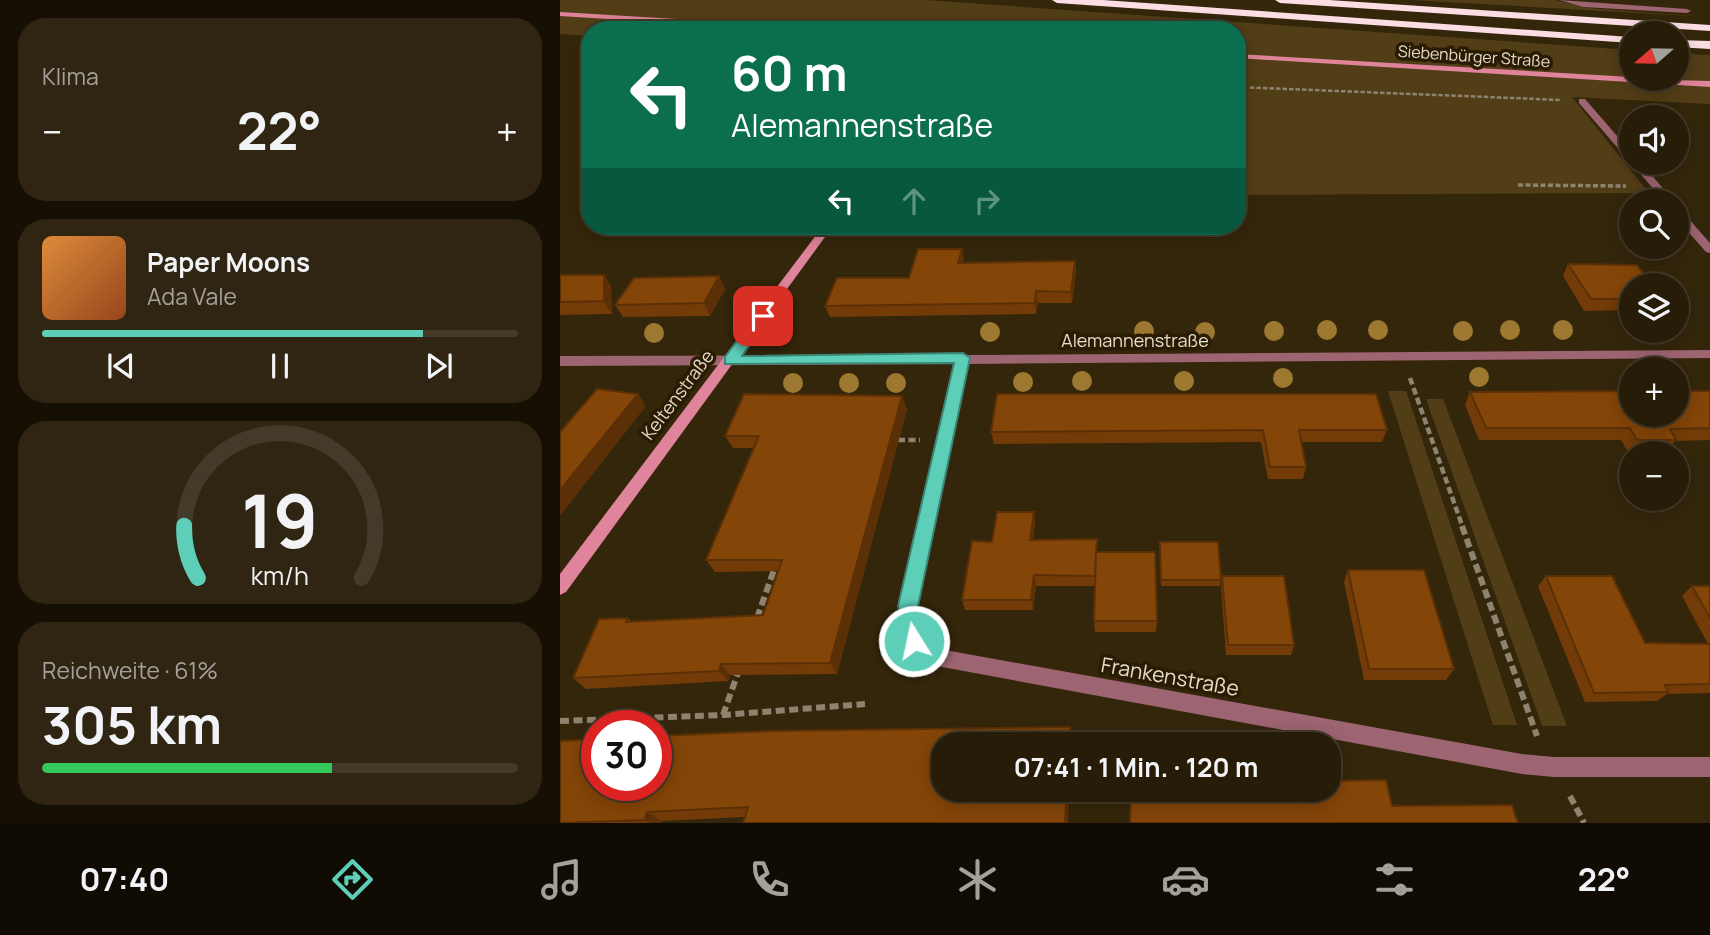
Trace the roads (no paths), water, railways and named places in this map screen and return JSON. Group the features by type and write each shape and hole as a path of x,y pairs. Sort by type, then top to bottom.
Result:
{"highway":[{"path":"1057,0 1619,39"},
{"path":"1280,0 1710,28"},
{"path":"1689,44 1710,45"}],"main road":[{"path":"560,14 670,21"},
{"name":"Siebenbürger Straße","path":"1246,57 1710,85"},
{"name":"Keltenstraße","path":"560,587 821,235"}],"street":[{"path":"1563,0 1583,5 1687,11"},
{"path":"1582,101 1619,144"},
{"path":"1646,175 1658,189"},
{"path":"1689,226 1710,250"},
{"name":"Alemannenstraße","path":"560,361 1249,359 1710,354"},
{"name":"Frankenstraße","path":"963,358 908,606 914,641 942,658 1554,767 1710,767"}]}
